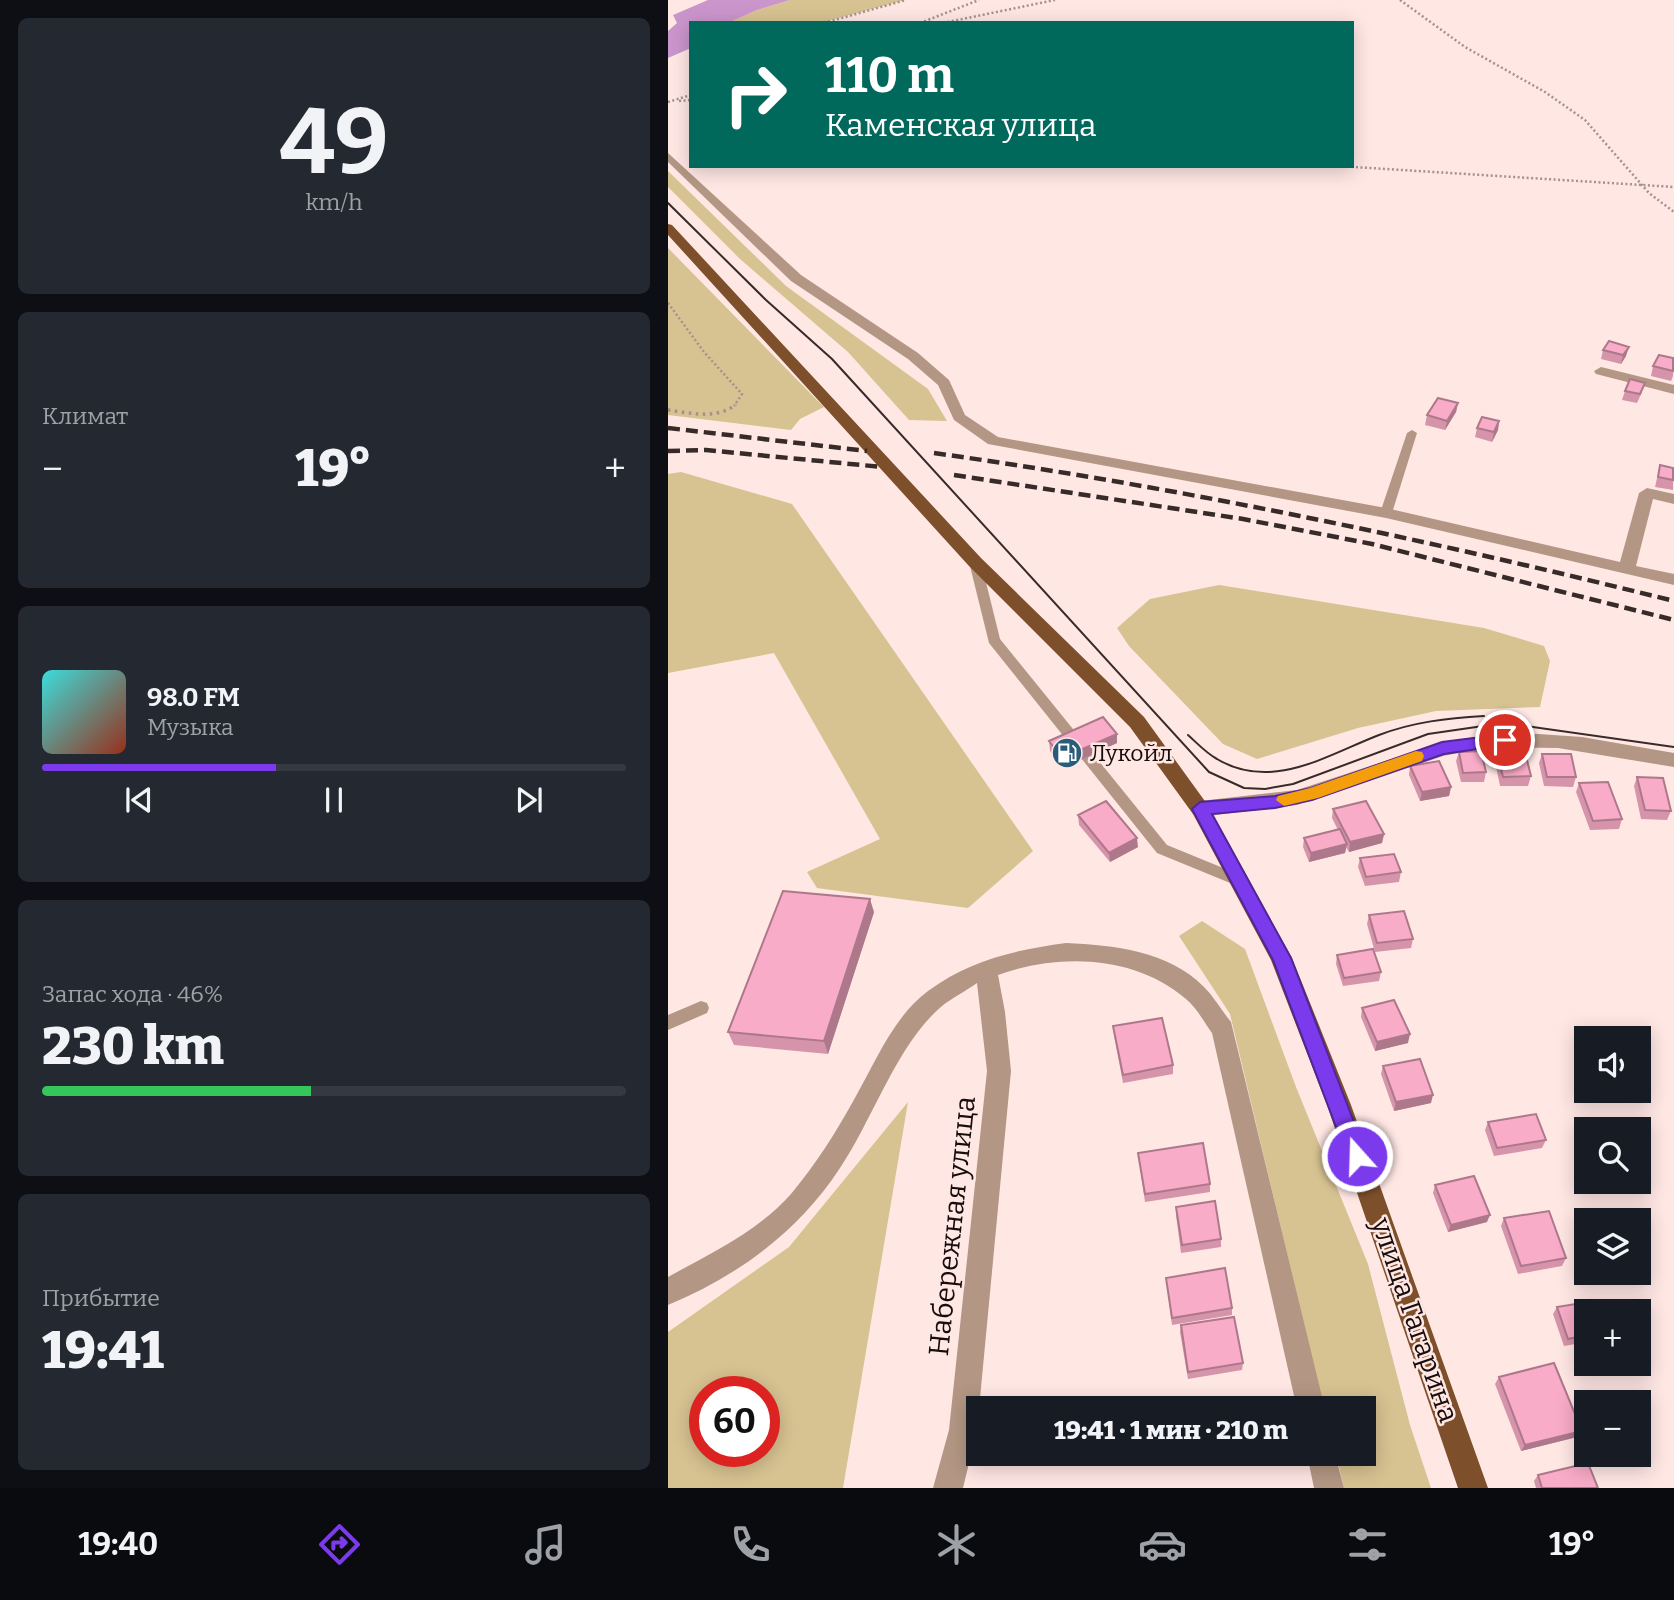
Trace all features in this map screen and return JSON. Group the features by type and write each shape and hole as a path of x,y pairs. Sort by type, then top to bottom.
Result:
{"main road":[{"name":"улица Гагарина","path":"668,228 975,562 1137,722 1200,809 1281,958 1339,1105 1473,1488"}],"street":[{"path":"668,156 796,278 913,356 944,383 959,417 993,441 1386,513 1674,580"},
{"path":"1601,371 1674,390"},
{"path":"1627,568 1647,493 1674,499"},
{"path":"1200,809 1275,802 1312,794 1442,748 1490,740 1568,744 1674,760"},
{"path":"668,1292 754,1242 779,1223 832,1157 917,1013 935,996 986,969 1032,955 1064,951 1099,954 1142,961 1167,971 1186,983 1213,1010 1223,1030 1308,1396"},
{"name":"Набережная улица","path":"948,1488 963,1430 999,1070 994,1012 986,969"},
{"path":"1324,1466 1329,1488"}],"lane":[{"path":"1386,513 1412,433"},
{"path":"975,562 994,640 1162,849 1240,881"},
{"path":"668,1023 701,1008"}],"path":[{"path":"831,21 906,0"},
{"path":"925,21 979,0"},
{"path":"953,21 1055,0"},
{"path":"1400,0 1473,51 1552,95 1575,112 1613,146 1642,185 1662,205 1674,212"},
{"path":"668,102 689,95"},
{"path":"668,102 689,100"},
{"path":"1354,167 1674,187"},
{"path":"668,303 704,352 742,394 739,404 728,412 711,414 668,410"}],"shaded area":[{"path":"708,0 790,0 732,21 689,21 689,49 668,58 668,31 677,23 673,15"},
{"path":"790,0 905,0 827,21 732,21"},
{"path":"668,171 786,286 928,389 947,421 909,420 848,352 740,259 668,187"},
{"path":"668,248 824,407 800,419 791,430 668,415"},
{"path":"681,472 792,504 1033,851 968,908 817,888 807,872 880,839 774,653 668,673 668,474"},
{"path":"1219,585 1484,628 1544,646 1550,661 1540,707 1436,711 1358,728 1257,759 1223,744 1129,646 1117,628 1150,599"},
{"path":"1202,921 1245,949 1296,1087 1368,1264 1410,1425 1431,1488 1344,1488 1339,1466 1376,1466 1376,1396 1321,1396 1230,1014 1179,936"},
{"path":"908,1102 843,1488 668,1488 668,1332 789,1247"}],"building":[{"path":"1609,341 1629,347 1623,355 1603,350"},
{"path":"1659,355 1673,358 1673,371 1653,366"},
{"path":"1630,379 1645,383 1640,394 1625,391"},
{"path":"1438,398 1458,403 1447,421 1427,415"},
{"path":"1482,417 1499,421 1494,432 1477,428"},
{"path":"1660,465 1673,468 1673,480 1658,477"},
{"path":"1103,717 1117,734 1062,758 1049,741"},
{"path":"1481,751 1486,772 1463,773 1459,752"},
{"path":"1497,752 1525,752 1531,776 1503,777"},
{"path":"1542,754 1571,754 1576,777 1547,777"},
{"path":"1439,761 1451,787 1422,792 1410,766"},
{"path":"1637,777 1663,778 1671,811 1645,810"},
{"path":"1608,782 1622,819 1593,821 1579,783"},
{"path":"1106,801 1137,838 1109,853 1078,815"},
{"path":"1366,801 1384,834 1350,842 1333,809"},
{"path":"1340,829 1347,844 1311,853 1304,838"},
{"path":"1394,854 1401,872 1366,877 1360,858"},
{"path":"783,891 870,899 824,1041 728,1032"},
{"path":"1404,911 1413,939 1377,943 1369,915"},
{"path":"1373,949 1381,972 1344,978 1337,955"},
{"path":"1394,1000 1410,1034 1377,1042 1362,1008"},
{"path":"1162,1018 1173,1065 1123,1075 1113,1026"},
{"path":"1420,1059 1433,1095 1396,1102 1383,1066"},
{"path":"1536,1114 1546,1140 1497,1148 1488,1122"},
{"path":"1203,1143 1210,1184 1145,1194 1138,1153"},
{"path":"1474,1176 1490,1215 1451,1225 1435,1185"},
{"path":"1215,1201 1221,1239 1182,1245 1176,1207"},
{"path":"1549,1211 1566,1258 1521,1266 1504,1218"},
{"path":"1225,1268 1232,1308 1172,1318 1166,1278"},
{"path":"1574,1304 1574,1338 1568,1339 1557,1307"},
{"path":"1234,1317 1243,1363 1188,1372 1181,1325"},
{"path":"1554,1363 1574,1412 1574,1433 1525,1445 1499,1377"},
{"path":"1574,1466 1590,1467 1598,1488 1542,1488 1538,1475"}],"tram line":[{"path":"668,203 766,300 832,359 1209,772 1244,788 1265,789 1293,784 1428,734 1490,725 1518,725 1674,747"},
{"path":"1188,735 1213,757 1238,768 1258,772 1279,771 1299,767 1405,727 1444,719 1484,716"}],"railway":[{"path":"668,428 867,451"},
{"path":"668,451 706,450 882,467"},
{"path":"934,453 1121,482 1306,517 1674,601"},
{"path":"954,475 1243,519 1372,544 1674,620"}],"slow traffic":[{"path":"1284,800 1312,794 1416,756"}],"place":[{"name":"Лукойл","path":"1067,753"}],"route":[{"path":"1357,1156 1281,958 1200,809 1275,802 1312,794 1442,748 1505,740"}]}
